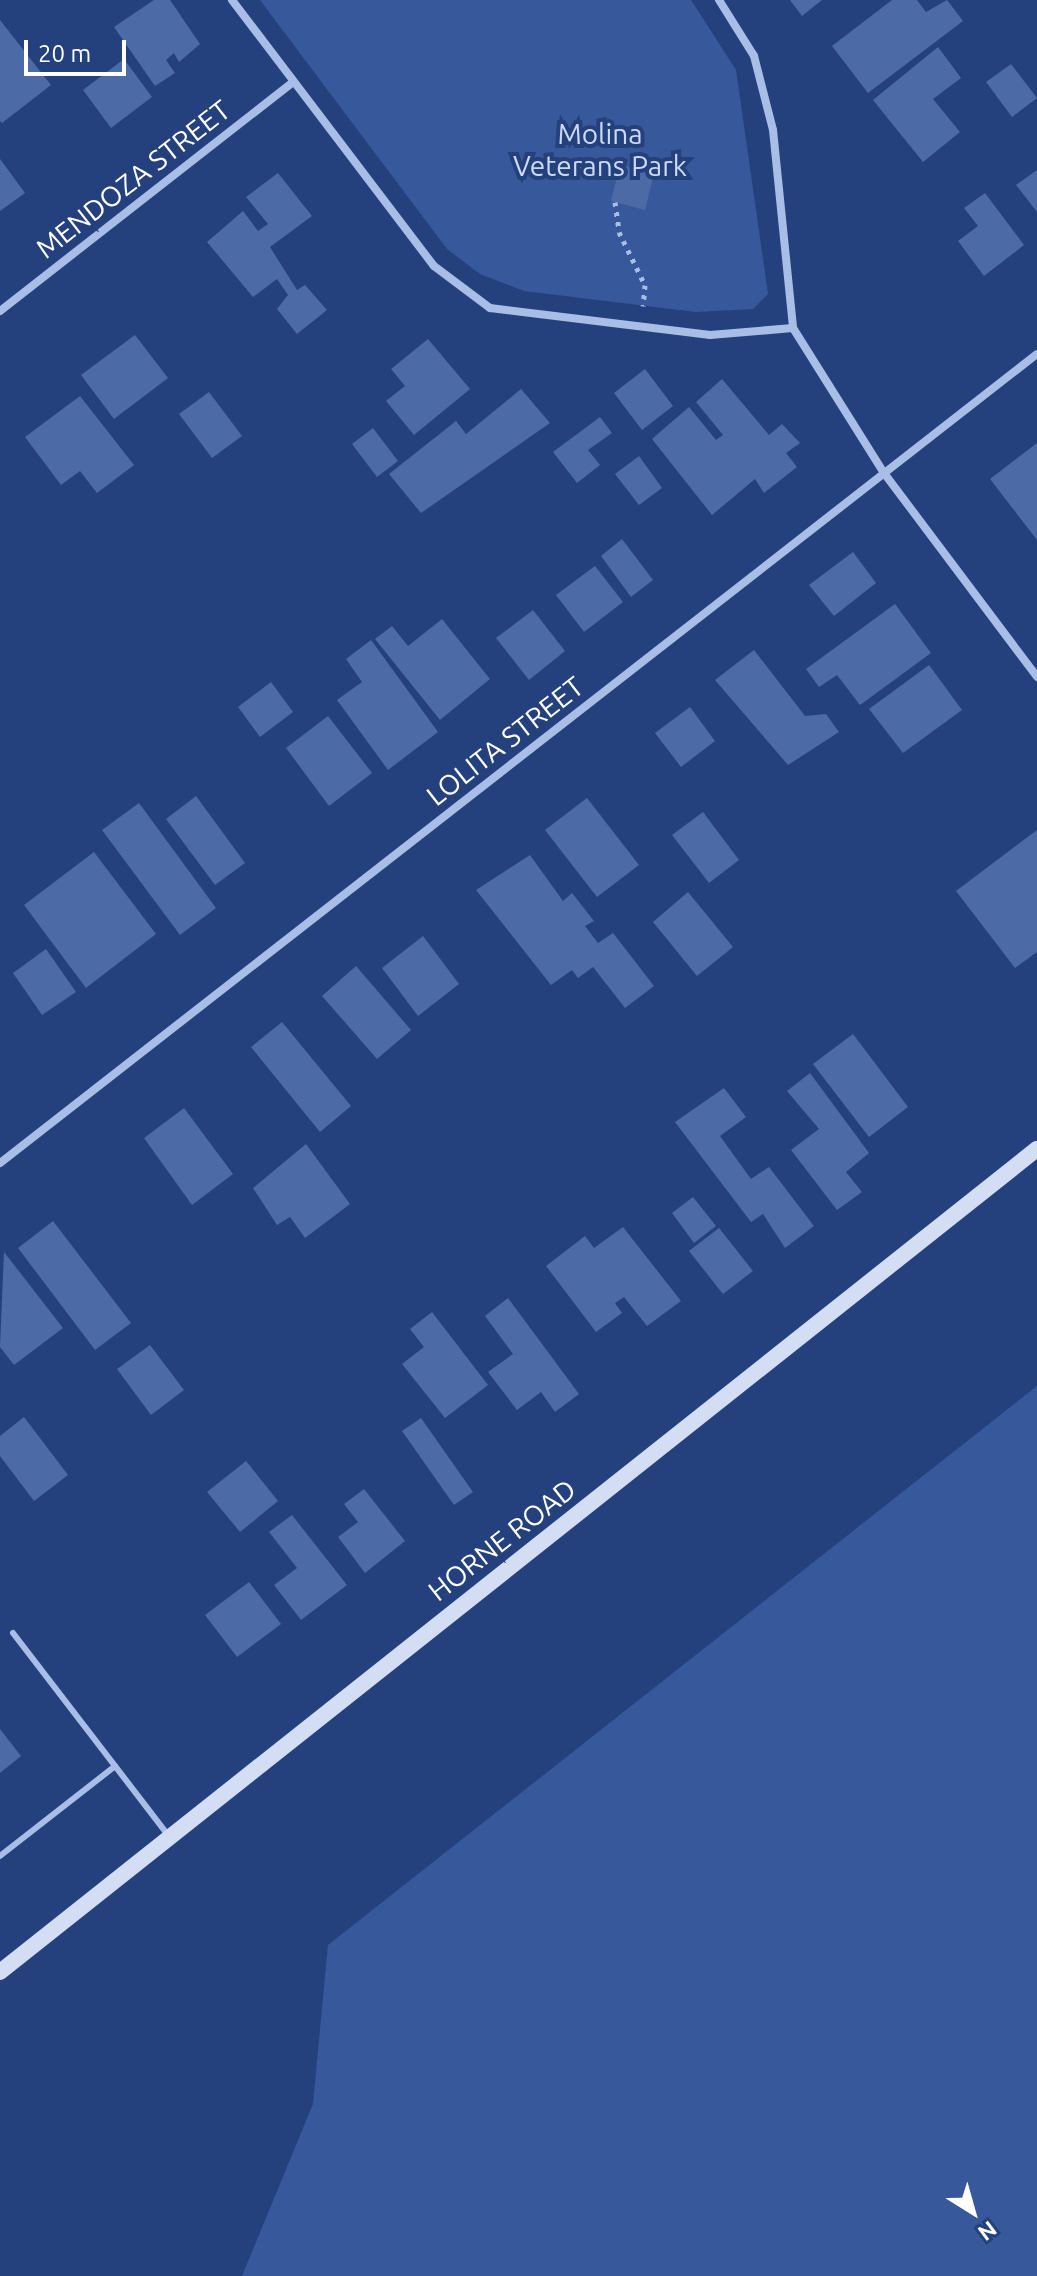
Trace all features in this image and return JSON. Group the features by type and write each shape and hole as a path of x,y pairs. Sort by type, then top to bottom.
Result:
{"main road":[{"name":"HORNE ROAD","path":"0,1972 1037,1149"}],"street":[{"path":"232,0 434,266 490,308 710,335 793,328"},
{"path":"719,0 754,56 773,130 793,328 884,473 1037,677"},
{"name":"MENDOZA STREET","path":"0,311 293,82"},
{"name":"LOLITA STREET","path":"0,1163 1037,354"}],"lane":[{"path":"13,1633 170,1837"},
{"path":"0,1856 115,1766"}],"path":[{"path":"570,171 592,163 619,169"},
{"path":"615,202 619,232 645,285 640,327"}],"green space":[{"name":"Molina Veterans Park","path":"260,0 691,0 736,70 768,294 753,309 696,312 524,291 480,274 447,249"},
{"path":"1037,1386 1037,2276 242,2276 313,2104 328,1945"}],"building":[{"path":"154,0 170,0 200,44 179,62 174,53 166,60 175,73 155,86 114,27"},
{"path":"790,0 822,0 802,16"},
{"path":"892,0 917,0 926,12 947,0 963,21 868,93 832,46"},
{"path":"0,20 51,85 2,123 0,121"},
{"path":"938,47 961,78 933,99 960,132 923,162 873,100"},
{"path":"124,59 152,97 111,128 83,90"},
{"path":"1011,64 1037,98 1012,117 986,82"},
{"path":"0,159 25,193 0,211"},
{"path":"620,165 654,174 645,210 611,201"},
{"path":"1037,170 1037,212 1016,185"},
{"path":"278,173 312,216 270,247 297,290 305,285 327,310 297,334 277,309 288,295 277,279 253,297 207,242 243,211 258,231 268,224 246,197"},
{"path":"985,193 1024,245 984,276 958,241 978,226 964,208"},
{"path":"135,335 168,378 114,419 81,375"},
{"path":"428,339 470,389 414,435 386,401 405,386 391,369"},
{"path":"645,369 673,406 642,430 614,393"},
{"path":"722,379 769,435 782,424 800,443 786,453 797,467 764,493 755,479 712,515 652,439 689,407 716,440 723,435 696,402"},
{"path":"521,389 550,423 421,513 389,474 456,421 466,434"},
{"path":"209,392 242,436 212,458 179,414"},
{"path":"80,396 134,465 97,493 80,471 61,485 25,437"},
{"path":"600,417 612,433 588,450 600,465 577,483 553,452"},
{"path":"373,428 398,461 377,477 352,444"},
{"path":"1037,443 1037,540 990,479"},
{"path":"639,456 662,488 639,505 615,474"},
{"path":"622,539 653,580 631,597 601,556"},
{"path":"853,552 876,583 834,616 809,585"},
{"path":"595,566 623,602 584,632 556,595"},
{"path":"895,604 931,653 860,705 837,675 819,687 806,669"},
{"path":"533,610 565,651 529,680 496,638"},
{"path":"442,619 490,679 440,720 375,639 392,626 408,646"},
{"path":"371,640 438,732 388,770 337,700 362,682 346,659"},
{"path":"754,650 805,716 826,714 839,732 788,765 715,680"},
{"path":"929,665 962,710 903,753 869,709"},
{"path":"271,682 293,712 260,737 238,707"},
{"path":"690,707 715,741 681,767 655,733"},
{"path":"328,716 372,773 329,806 286,748"},
{"path":"196,796 245,863 215,885 166,819"},
{"path":"587,798 639,865 597,897 545,830"},
{"path":"139,803 216,908 180,935 102,830"},
{"path":"703,812 739,860 709,883 672,835"},
{"path":"1037,830 1037,952 1015,968 956,891"},
{"path":"94,852 156,934 86,988 24,905"},
{"path":"530,855 563,901 572,893 594,921 585,926 598,943 613,933 654,986 625,1008 593,967 578,978 572,970 551,985 476,890"},
{"path":"688,892 733,947 697,976 653,922"},
{"path":"423,936 459,984 418,1016 382,968"},
{"path":"46,949 76,992 42,1015 13,973"},
{"path":"356,966 411,1030 377,1059 322,996"},
{"path":"282,1022 351,1106 320,1132 251,1047"},
{"path":"853,1034 908,1107 869,1137 813,1064"},
{"path":"810,1073 869,1153 846,1172 862,1192 837,1210 791,1150 819,1129 787,1091"},
{"path":"724,1088 746,1117 720,1136 751,1179 769,1167 814,1226 785,1248 763,1214 751,1222 675,1122"},
{"path":"184,1108 233,1174 192,1205 144,1138"},
{"path":"306,1144 350,1204 305,1238 290,1217 277,1225 253,1188"},
{"path":"693,1197 716,1226 694,1243 672,1213"},
{"path":"53,1221 131,1323 95,1350 18,1248"},
{"path":"623,1227 681,1301 647,1326 624,1297 615,1303 622,1313 596,1332 546,1266 585,1236 594,1248"},
{"path":"719,1228 753,1271 723,1294 689,1251"},
{"path":"4,1252 63,1328 14,1365 0,1347"},
{"path":"508,1298 579,1394 555,1412 541,1392 517,1410 488,1372 513,1354 485,1316"},
{"path":"432,1312 488,1385 445,1418 402,1364 424,1347 410,1329"},
{"path":"150,1345 184,1390 151,1415 117,1369"},
{"path":"24,1417 68,1475 34,1501 0,1456 0,1436"},
{"path":"421,1418 473,1492 454,1505 402,1431"},
{"path":"246,1461 278,1501 240,1532 207,1492"},
{"path":"364,1489 405,1541 365,1573 338,1537 358,1522 344,1504"},
{"path":"292,1515 347,1585 301,1620 274,1585 297,1568 269,1532"},
{"path":"249,1582 281,1624 237,1657 205,1615"},
{"path":"0,1729 21,1756 0,1773"}]}
